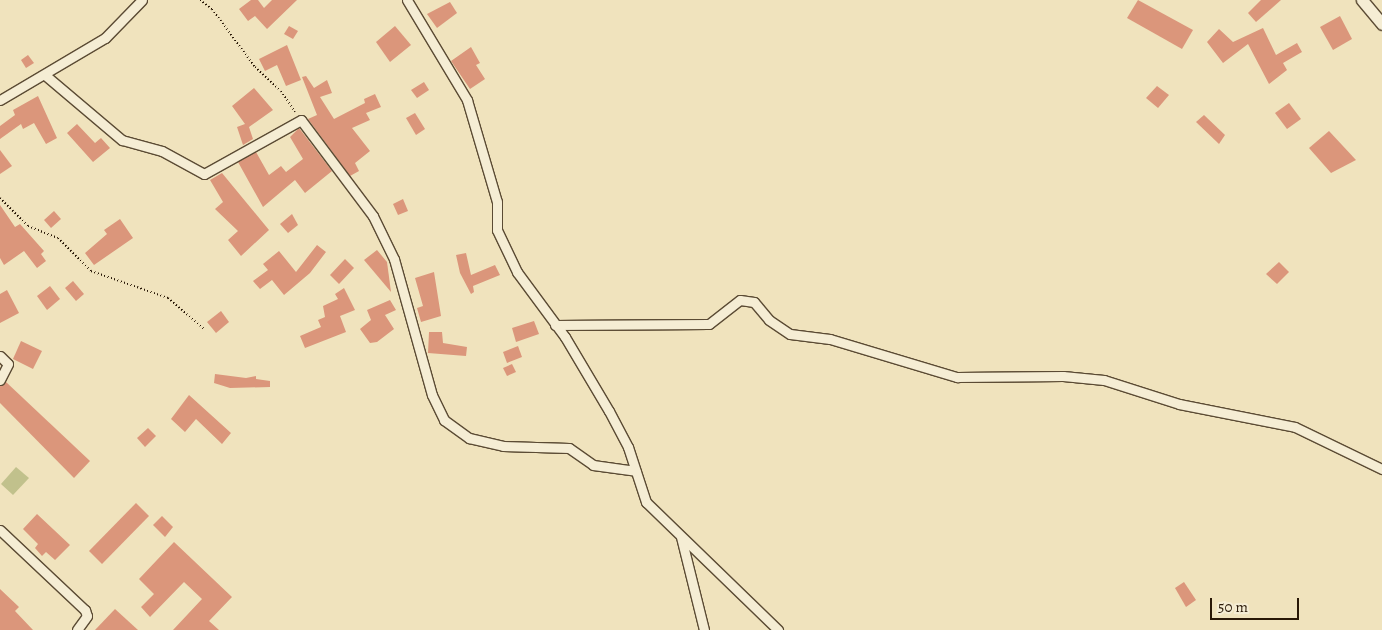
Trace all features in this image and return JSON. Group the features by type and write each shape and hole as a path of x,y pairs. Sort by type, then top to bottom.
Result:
{"street":[{"path":"0,100 46,75 105,38 142,0"},
{"path":"407,0 467,100 497,202 497,230 517,272 555,325 609,411 628,447 646,502 729,579 778,630"},
{"path":"1362,0 1382,24"},
{"path":"46,75 122,140 162,151 204,174 301,120 372,216 394,259 432,394 444,420 469,438 503,446 569,448 593,465 636,471"},
{"path":"555,325 709,324 740,300 754,302 769,320 790,334 830,339 957,377 1063,376 1104,380 1179,404 1295,427 1382,469"},
{"path":"0,356 8,364 0,380"},
{"path":"0,530 85,610 87,616 77,630"},
{"path":"681,536 704,630"}],"path":[{"path":"200,0 212,9 255,67 281,91 301,120"},
{"path":"0,198 28,226 58,238 91,271 168,298 204,329"}],"green space":[{"path":"16,467 29,478 13,495 1,484"}],"building":[{"path":"251,0 258,0 264,8 272,0 297,0 267,29 255,16 248,21 239,9"},
{"path":"1138,0 1193,30 1182,49 1127,18"},
{"path":"1261,0 1281,0 1256,22 1248,13"},
{"path":"450,2 457,13 437,28 427,14"},
{"path":"1340,16 1352,39 1333,50 1320,27"},
{"path":"289,26 298,31 293,39 284,34"},
{"path":"395,26 411,45 390,62 376,42"},
{"path":"1263,28 1276,55 1297,43 1302,52 1283,63 1287,70 1269,84 1248,44 1223,63 1207,42 1219,29 1233,42"},
{"path":"287,45 301,80 286,86 277,65 265,71 259,59"},
{"path":"471,47 480,63 476,65 485,79 470,89 451,61"},
{"path":"28,55 34,63 26,68 21,60"},
{"path":"306,76 314,88 327,80 332,93 320,97 334,119 365,103 364,99 375,94 381,107 366,113 370,120 352,128 370,151 355,163 359,171 350,176 308,119 317,115 302,77"},
{"path":"424,82 429,90 417,98 411,90"},
{"path":"1157,86 1169,95 1158,108 1146,98"},
{"path":"254,88 273,110 249,127 253,139 243,145 237,127 245,124 232,106"},
{"path":"38,96 57,138 46,144 34,123 23,129 21,124 0,139 0,126 15,115 13,110"},
{"path":"1289,103 1301,119 1287,129 1275,113"},
{"path":"415,113 425,129 416,135 406,118"},
{"path":"1204,115 1225,135 1219,144 1196,122"},
{"path":"77,124 95,143 101,138 110,148 93,162 67,133"},
{"path":"299,128 332,171 305,193 295,180 263,207 238,162 256,152 269,175 281,166 286,172 303,159 290,137"},
{"path":"1329,131 1356,160 1331,173 1309,148"},
{"path":"0,150 12,166 0,174"},
{"path":"222,173 269,230 241,256 228,240 238,231 215,209 223,202 210,180"},
{"path":"403,199 408,211 398,215 393,204"},
{"path":"0,205 15,227 20,224 44,251 41,254 46,261 37,268 24,251 4,265 0,258"},
{"path":"54,211 61,219 51,228 44,220"},
{"path":"292,214 298,225 288,233 280,224"},
{"path":"120,219 133,238 94,265 85,253 107,234 104,230"},
{"path":"317,245 326,252 310,273 284,295 272,280 260,289 253,281 268,270 263,264 279,251 296,272"},
{"path":"377,250 387,262 391,292 364,260"},
{"path":"466,253 471,275 495,265 500,275 473,286 474,292 471,294 460,273 456,255"},
{"path":"345,259 354,268 339,284 330,275"},
{"path":"1279,262 1289,272 1277,284 1266,274"},
{"path":"434,272 441,316 421,322 417,308 423,306 415,278"},
{"path":"73,281 84,294 76,301 65,288"},
{"path":"50,286 60,299 47,310 37,296"},
{"path":"344,288 355,310 340,316 346,332 305,348 300,336 321,327 318,320 325,317 323,306 338,299 335,294"},
{"path":"7,290 19,313 0,323 0,294"},
{"path":"390,300 396,310 385,315 394,329 377,342 370,343 360,329 371,320 367,310"},
{"path":"221,311 229,322 216,333 207,322"},
{"path":"534,321 539,334 516,342 512,328"},
{"path":"429,332 442,332 443,343 467,347 466,356 428,353"},
{"path":"21,341 42,351 33,369 13,359"},
{"path":"518,346 522,357 507,363 503,352"},
{"path":"512,364 516,372 507,376 503,368"},
{"path":"215,374 246,378 256,376 256,379 270,381 270,387 230,388 214,383"},
{"path":"6,382 90,461 74,478 0,403 0,386"},
{"path":"189,395 231,433 222,444 196,419 185,432 171,419"},
{"path":"148,428 156,436 145,447 137,438"},
{"path":"136,503 149,516 102,564 89,551"},
{"path":"37,514 70,545 55,560 46,552 42,556 35,548 38,544 23,529"},
{"path":"162,516 173,527 165,537 153,525"},
{"path":"174,542 232,597 209,621 219,630 173,630 202,599 184,582 150,617 141,607 154,594 139,579"},
{"path":"1184,582 1196,600 1186,607 1175,588"},
{"path":"0,589 19,607 15,611 33,630 0,630"},
{"path":"115,609 138,630 95,630"}]}
